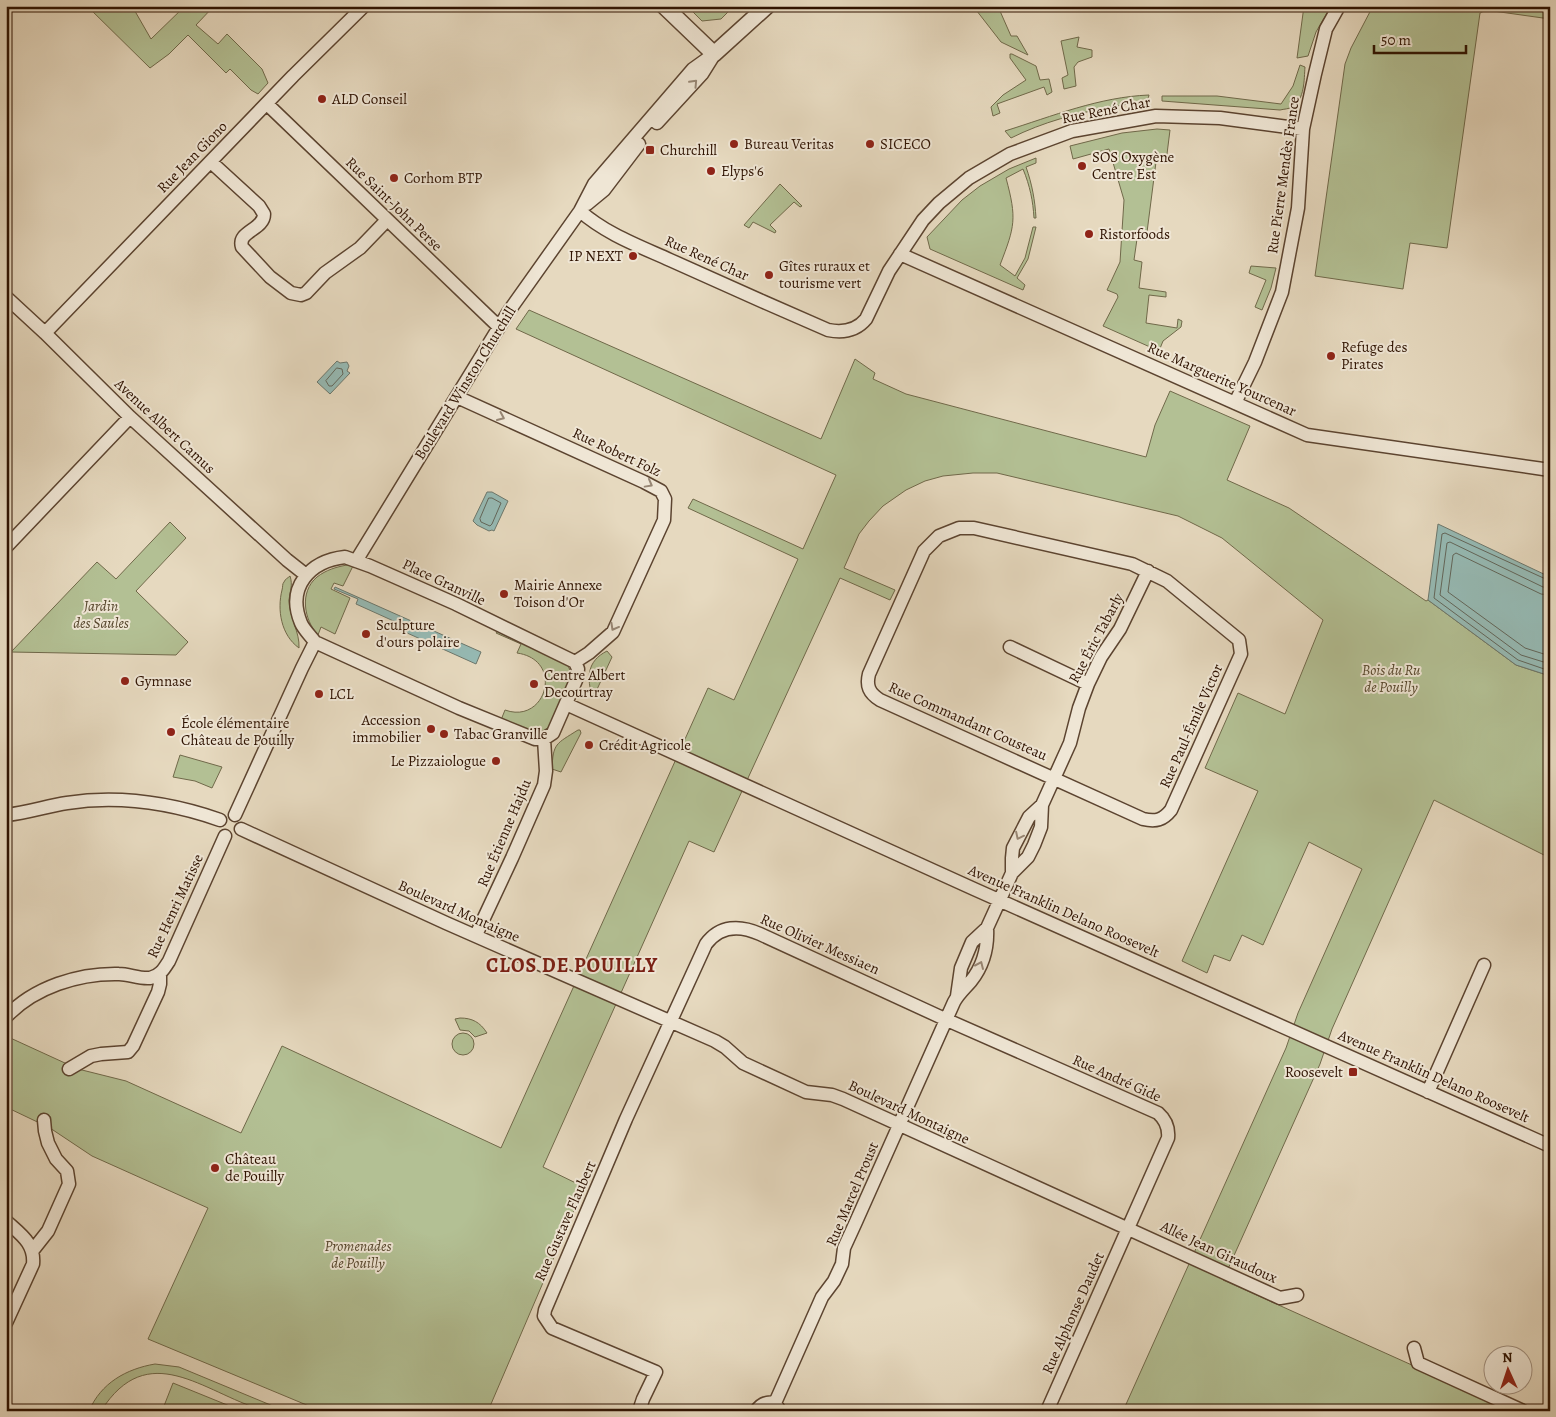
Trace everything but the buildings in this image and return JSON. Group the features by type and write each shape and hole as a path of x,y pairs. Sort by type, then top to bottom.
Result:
{"street":[{"name":"Rue Jean Giono","path":"45,333 364,6"},
{"path":"664,6 714,54"},
{"name":"Boulevard Winston Churchill","path":"356,560 500,327 508,311 580,211 604,190 641,142 702,74 714,54 767,6"},
{"name":"Rue Pierre Mendès France","path":"1235,403 1255,362 1282,292 1298,208 1304,129 1326,29 1339,6"},
{"name":"Rue Saint-John Perse","path":"267,104 500,327"},
{"name":"Rue René Char","path":"580,211 596,224 620,237 828,330 837,332 854,329 866,319 889,271 923,220 939,203 969,178 1010,154 1072,131 1156,116 1220,118 1304,129"},
{"path":"211,162 259,206 264,214 262,223 242,238 240,243 242,247 270,277 296,295 306,293 325,273 360,248 387,220"},
{"name":"Rue Marguerite Yourcenar","path":"900,254 1308,435 1550,470"},
{"name":"Avenue Albert Camus","path":"6,297 130,417 287,560 306,575"},
{"name":"Rue Robert Folz","path":"457,397 644,482 661,491 665,499 664,520 613,632 589,653 575,662"},
{"path":"6,547 130,417"},
{"name":"Rue Commandant Cousteau","path":"1054,778 880,700 870,692 868,685 869,674 924,551 939,536 952,530 967,528 1132,564 1148,571"},
{"name":"Place Granville","path":"306,575 315,567 329,560 345,557 356,560 456,604 575,662"},
{"name":"Rue Éric Tabarly","path":"1000,900 1012,873 1028,857 1034,845 1041,827 1042,805 1070,742 1078,711 1088,684 1101,657 1120,629 1148,571"},
{"name":"Rue Paul-Émile Victor","path":"1054,778 1143,819 1160,820 1171,810 1241,654 1241,649 1237,636 1167,581 1148,571"},
{"path":"306,575 300,583 298,611 302,625 316,642 459,708 535,738 544,739 553,733 577,678 578,669 575,662"},
{"path":"235,815 302,668 316,642"},
{"path":"1010,647 1088,684"},
{"name":"Avenue Franklin Delano Roosevelt","path":"566,704 1550,1146"},
{"name":"Rue Étienne Hajdu","path":"476,936 544,785 546,771 544,739"},
{"path":"6,815 69,802 120,800 159,804 220,820"},
{"path":"226,815 235,815 241,821 241,829 233,837 225,836 219,828 220,820 226,815"},
{"name":"Boulevard Montaigne","path":"241,829 336,874 721,1044 743,1063 797,1088 811,1093 839,1097 1128,1229"},
{"name":"Rue Henri Matisse","path":"6,1017 12,1010 52,985 96,975 121,974 138,978 149,978 160,974 169,961 225,836"},
{"name":"Rue Marcel Proust","path":"756,1411 764,1403 778,1407 822,1297 834,1281 842,1264 844,1248 957,996 976,974 987,949 987,928 1000,900"},
{"name":"Rue Olivier Messiaen","path":"669,1022 706,944 714,935 730,928 738,927 760,934 947,1020"},
{"path":"1428,1092 1484,965"},
{"path":"69,1069 91,1056 128,1052 158,992 160,974"},
{"name":"Rue André Gide","path":"947,1020 1162,1116 1167,1124 1168,1138 1128,1229"},
{"name":"Rue Gustave Flaubert","path":"639,1411 642,1399 656,1372 552,1328 544,1316 547,1302 669,1022"},
{"path":"33,1250 48,1231 69,1184 68,1171 56,1159 48,1143 44,1132 44,1120"},
{"path":"6,1221 26,1240 33,1250 33,1264 6,1323"},
{"name":"Allée Jean Giraudoux","path":"1128,1229 1280,1298 1297,1295"},
{"name":"Rue Alphonse Daudet","path":"1047,1411 1128,1229"},
{"path":"1414,1348 1418,1363 1523,1411"}],"green space":[{"path":"87,6 132,6 151,39 185,6 190,6 194,11 199,6 214,6 196,25 218,44 227,34 262,69 268,83 258,94 251,90 230,69 226,73 188,35 169,54 150,68"},
{"path":"687,6 734,6 721,19 702,21"},
{"path":"973,6 985,6 988,11 994,6 1006,6 1000,11 1011,36 1017,36 1028,55 1001,42"},
{"path":"1304,6 1331,6 1316,32 1308,56 1297,58"},
{"path":"1373,6 1550,6 1550,19 1486,10 1480,13 1447,248 1410,243 1403,289 1315,276 1345,64 1351,48"},
{"path":"1079,37 1077,47 1092,50 1092,57 1078,62 1074,67 1076,86 1064,89 1062,78 1068,75 1061,41"},
{"path":"1010,54 1036,66 1040,80 1049,79 1052,92 1047,95 1044,87 997,104 1000,113 993,116 991,107 1003,95 1026,80 1010,58"},
{"path":"1300,65 1305,67 1302,94 1296,104 1288,109 1280,110 1162,101 1162,96 1217,96 1281,104 1293,86"},
{"path":"1149,95 1147,103 1099,109 1073,115 1035,127 1011,138 1005,131 1094,103"},
{"path":"1157,129 1170,130 1166,162 1156,162 1146,240 1137,239 1134,260 1142,262 1139,288 1166,292 1166,297 1149,295 1146,323 1177,328 1178,319 1182,321 1181,327 1163,341 1159,351 1103,326 1118,297 1117,294 1107,290 1120,262 1124,200 1109,149 1073,159 1070,146 1122,133"},
{"path":"1036,158 1036,163 1026,167 1033,192 1036,218 1034,218 1031,194 1023,169 1006,178 1012,203 1013,222 1009,241 1000,265 1015,276 1025,258 1033,227 1036,227 1028,259 1017,278 1025,285 1023,290 930,249 927,237 962,200 980,186 1009,169"},
{"path":"780,184 802,206 800,207 794,202 770,225 776,231 775,233 753,222 749,228 744,225"},
{"path":"1251,266 1276,268 1271,288 1262,310 1255,307 1266,280 1249,273"},
{"name":"Promenades de Pouilly","path":"529,310 821,439 855,359 875,373 873,379 906,394 1146,457 1155,425 1170,391 1250,426 1227,480 1289,508 1426,601 1428,600 1516,665 1550,676 1550,858 1434,800 1332,1029 1320,1064 1223,1280 1514,1411 1123,1411 1286,1048 1298,1013 1362,869 1309,842 1263,945 1242,935 1230,961 1214,955 1207,973 1182,961 1258,791 1205,768 1238,693 1285,714 1323,620 1222,538 1178,516 997,473 943,476 925,481 906,490 883,506 869,521 859,534 844,568 895,590 890,600 840,578 714,852 689,841 543,1167 584,1187 488,1411 321,1411 148,1339 208,1208 92,1156 50,1128 6,1107 6,1036 78,1069 126,1081 241,1133 282,1046 501,1148 708,688 734,700 798,559 688,508 693,499 803,549 836,475 516,329"},
{"name":"Jardin des Saules","path":"170,522 186,538 136,591 188,642 176,655 11,652 97,562 116,579"},
{"path":"347,565 353,566 343,586 334,583 331,589 350,598 335,634 321,627 318,635 309,622 307,614 306,598 308,590 311,583 320,575 331,569"},
{"path":"290,576 289,606 298,636 299,648 293,643 284,629 280,614 283,584"},
{"path":"499,629 567,663 571,679 549,727 544,730 532,732 501,720 505,710 519,712 531,708 539,700 544,690 545,678 541,667 532,658 517,653 521,644 496,633"},
{"path":"607,651 612,657 593,698 589,684 590,671 595,660"},
{"path":"578,730 581,733 561,772 552,769 553,754 557,745"},
{"path":"180,755 222,767 212,788 195,781 173,777"},
{"path":"455,1019 475,1021 487,1033 475,1037 469,1031 460,1030"},
{"path":"463,1033 471,1036 474,1044 471,1052 463,1055 455,1052 452,1044 455,1036"},
{"path":"155,1364 179,1367 285,1411 262,1410 198,1383 177,1376 157,1373 138,1377 119,1389 101,1411 89,1411 100,1393 116,1379 144,1366"},
{"path":"173,1383 242,1411 162,1411"}],"water":[{"path":"337,361 340,363 347,362 349,366 347,371 350,373 330,394 317,382"},
{"path":"487,492 492,492 508,501 494,531 489,531 473,521"},
{"path":"1438,524 1550,577 1550,676 1516,665 1428,600"},
{"path":"335,587 481,652 476,664 396,628 398,623 356,604 358,599 334,589"}],"place":[{"name":"ALD Conseil","path":"322,99"},
{"name":"Bureau Veritas","path":"734,144"},
{"name":"SICECO","path":"870,144"},
{"name":"Churchill","path":"650,150"},
{"name":"SOS Oxygène Centre Est","path":"1082,166"},
{"name":"Elyps'6","path":"711,171"},
{"name":"Corhom BTP","path":"394,178"},
{"name":"Ristorfoods","path":"1089,234"},
{"name":"IP NEXT","path":"633,256"},
{"name":"Gîtes ruraux et tourisme vert","path":"769,275"},
{"name":"Refuge des Pirates","path":"1331,356"},
{"name":"Mairie Annexe Toison d'Or","path":"504,594"},
{"name":"Sculpture d'ours polaire","path":"366,634"},
{"name":"Gymnase","path":"125,681"},
{"name":"Centre Albert Decourtray","path":"534,684"},
{"name":"LCL","path":"319,694"},
{"name":"Accession immobilier","path":"431,729"},
{"name":"École élémentaire Château de Pouilly","path":"171,732"},
{"name":"Tabac Granville","path":"444,734"},
{"name":"Crédit Agricole","path":"589,745"},
{"name":"Le Pizzaiologue","path":"496,761"},
{"name":"Roosevelt","path":"1353,1072"},
{"name":"Château de Pouilly","path":"215,1168"}],"district":[{"name":"CLOS DE POUILLY","path":"572,965"}],"park label":[{"name":"Bois du Ru de Pouilly","path":"1391,678"}]}
